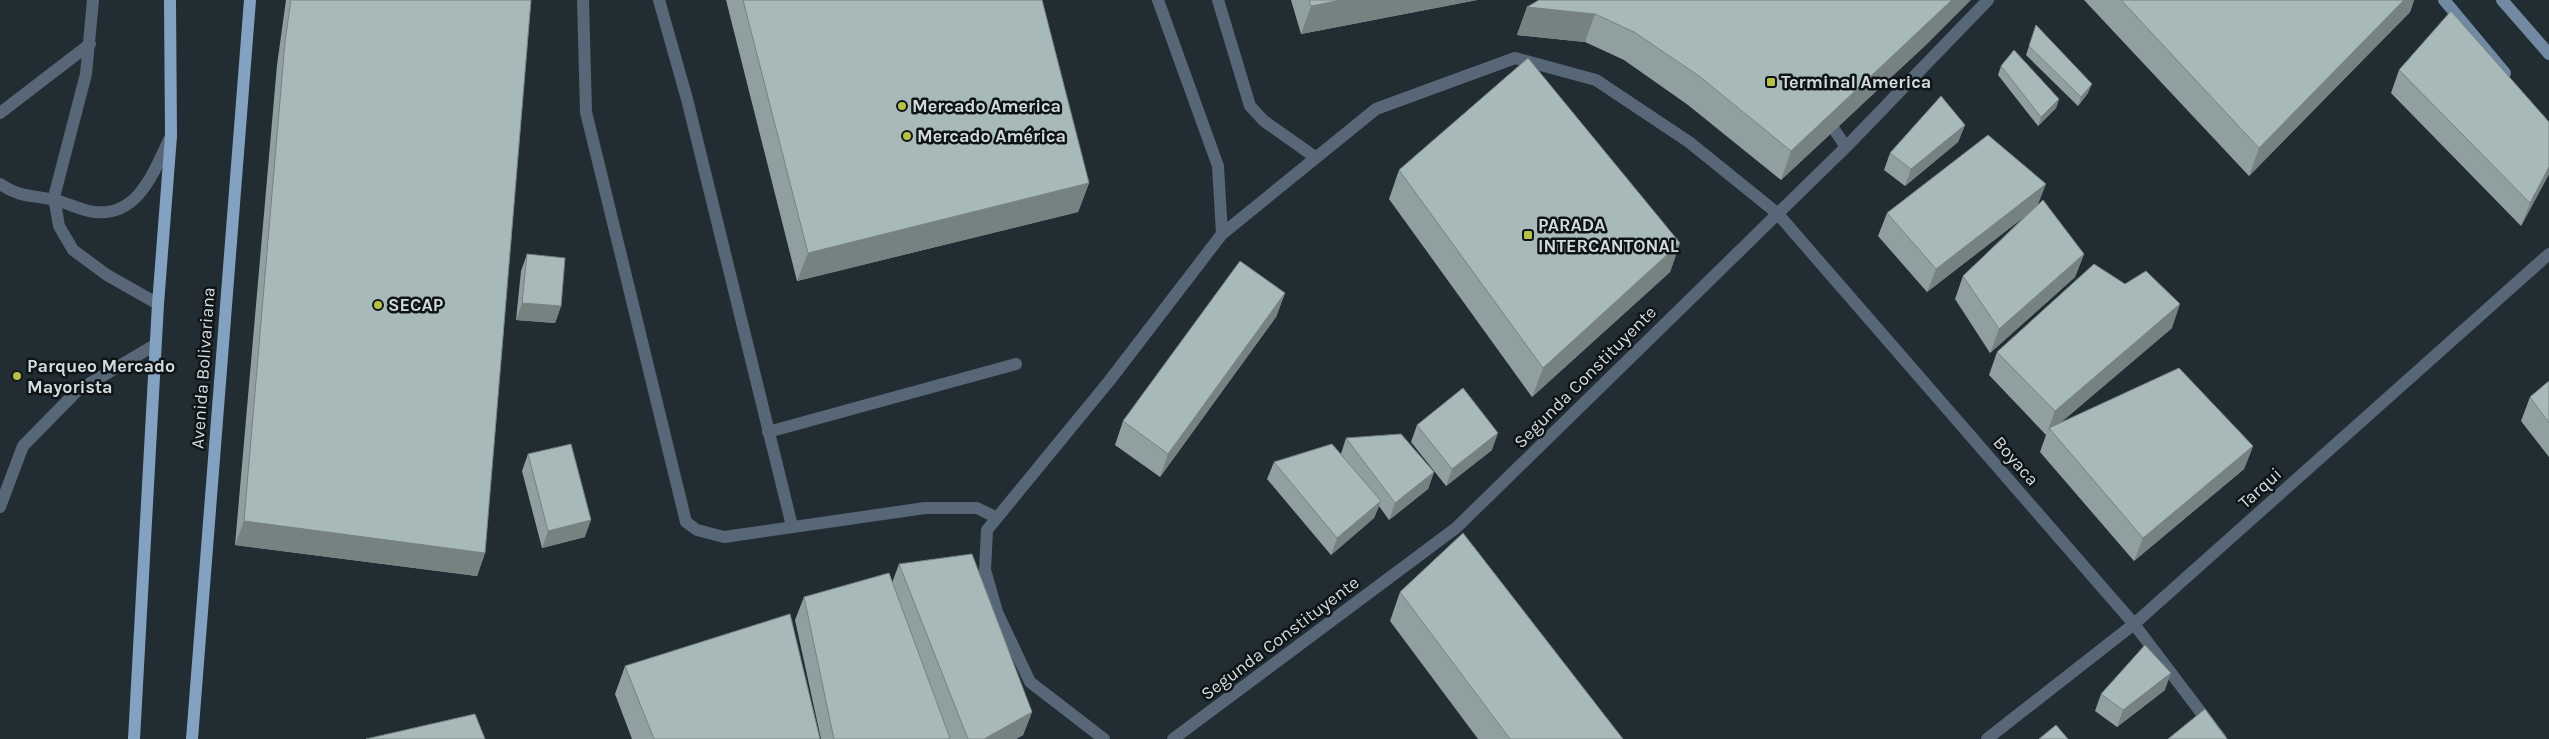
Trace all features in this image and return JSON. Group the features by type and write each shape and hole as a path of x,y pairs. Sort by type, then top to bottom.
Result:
{"main road":[{"path":"134,739 158,304 171,136 170,0"},
{"name":"Avenida Bolivariana","path":"192,739 250,0"},
{"path":"2444,0 2512,81"},
{"path":"2502,0 2549,54"}],"street":[{"path":"93,0 86,74 54,200 59,226 74,250 107,275 158,304"},
{"path":"583,0 586,112 686,522 697,530 724,537 925,508 977,508 997,518"},
{"path":"659,0 687,99 792,526"},
{"path":"1158,0 1218,166 1222,234"},
{"path":"1218,0 1250,106 1264,121 1316,157"},
{"name":"Segunda Constituyente","path":"1174,739 1459,532 1777,213 1846,147 1988,0"},
{"path":"0,113 90,44"},
{"name":"Boyaca","path":"1104,739 1030,682 997,612 985,570 987,530 1110,380 1222,234 1376,109 1515,58 1596,80 1689,142 1777,213 2134,624 2221,739"},
{"path":"1818,104 1846,147"},
{"path":"0,184 18,195 54,200 96,213 123,208 141,194 171,136"},
{"name":"Tarqui","path":"1987,739 2134,624 2549,254"},
{"path":"0,506 23,446 77,391 156,345"},
{"path":"768,432 1016,364"}],"building":[{"name":"SECAP","path":"291,0 531,0 485,553 244,521 285,42"},
{"name":"Mercado America","path":"743,0 1042,0 1089,183 808,253"},
{"path":"1309,0 1341,0 1311,6"},
{"name":"Terminal America","path":"1539,0 1952,0 1791,151 1699,76 1634,32 1595,14 1527,7"},
{"path":"2121,0 2404,0 2259,148"},
{"path":"2451,11 2549,122 2549,167 2530,203 2399,70"},
{"path":"2036,25 2092,84 2081,97 2029,46"},
{"path":"2014,50 2059,99 2041,117 2001,66"},
{"name":"PARADA INTERCANTONAL","path":"1528,58 1680,243 1543,368 1399,170"},
{"path":"1941,96 1965,125 1911,169 1890,153"},
{"path":"1988,135 2046,184 1936,269 1887,213"},
{"path":"2043,200 2084,254 1999,329 1963,276"},
{"path":"527,254 565,258 561,306 522,303"},
{"path":"1240,261 1285,293 1168,454 1123,421"},
{"path":"2094,264 2125,284 2146,271 2180,304 2055,411 1997,352"},
{"path":"2179,368 2253,446 2143,538 2049,428"},
{"path":"2549,381 2549,423 2530,397"},
{"path":"1463,388 1498,433 1452,469 1417,425"},
{"path":"1401,434 1434,472 1395,503 1346,438"},
{"path":"571,444 591,520 548,531 528,454"},
{"path":"1332,444 1381,501 1337,538 1274,462"},
{"path":"1463,533 1623,739 1510,739 1400,592"},
{"path":"972,554 1032,712 984,739 968,739 899,564"},
{"path":"889,573 950,738 834,739 804,597"},
{"path":"790,614 820,739 654,739 625,666"},
{"path":"2145,645 2171,673 2123,710 2101,694"},
{"path":"2205,709 2227,739 2168,739"},
{"path":"475,714 485,739 366,739"},
{"path":"2056,725 2068,739 2039,739"}],"place":[{"name":"Terminal America","path":"1771,82"},
{"name":"Mercado America","path":"902,106"},
{"name":"Mercado América","path":"907,136"},
{"name":"PARADA INTERCANTONAL","path":"1528,235"},
{"name":"SECAP","path":"378,305"},
{"name":"Parqueo Mercado Mayorista","path":"17,376"}]}
